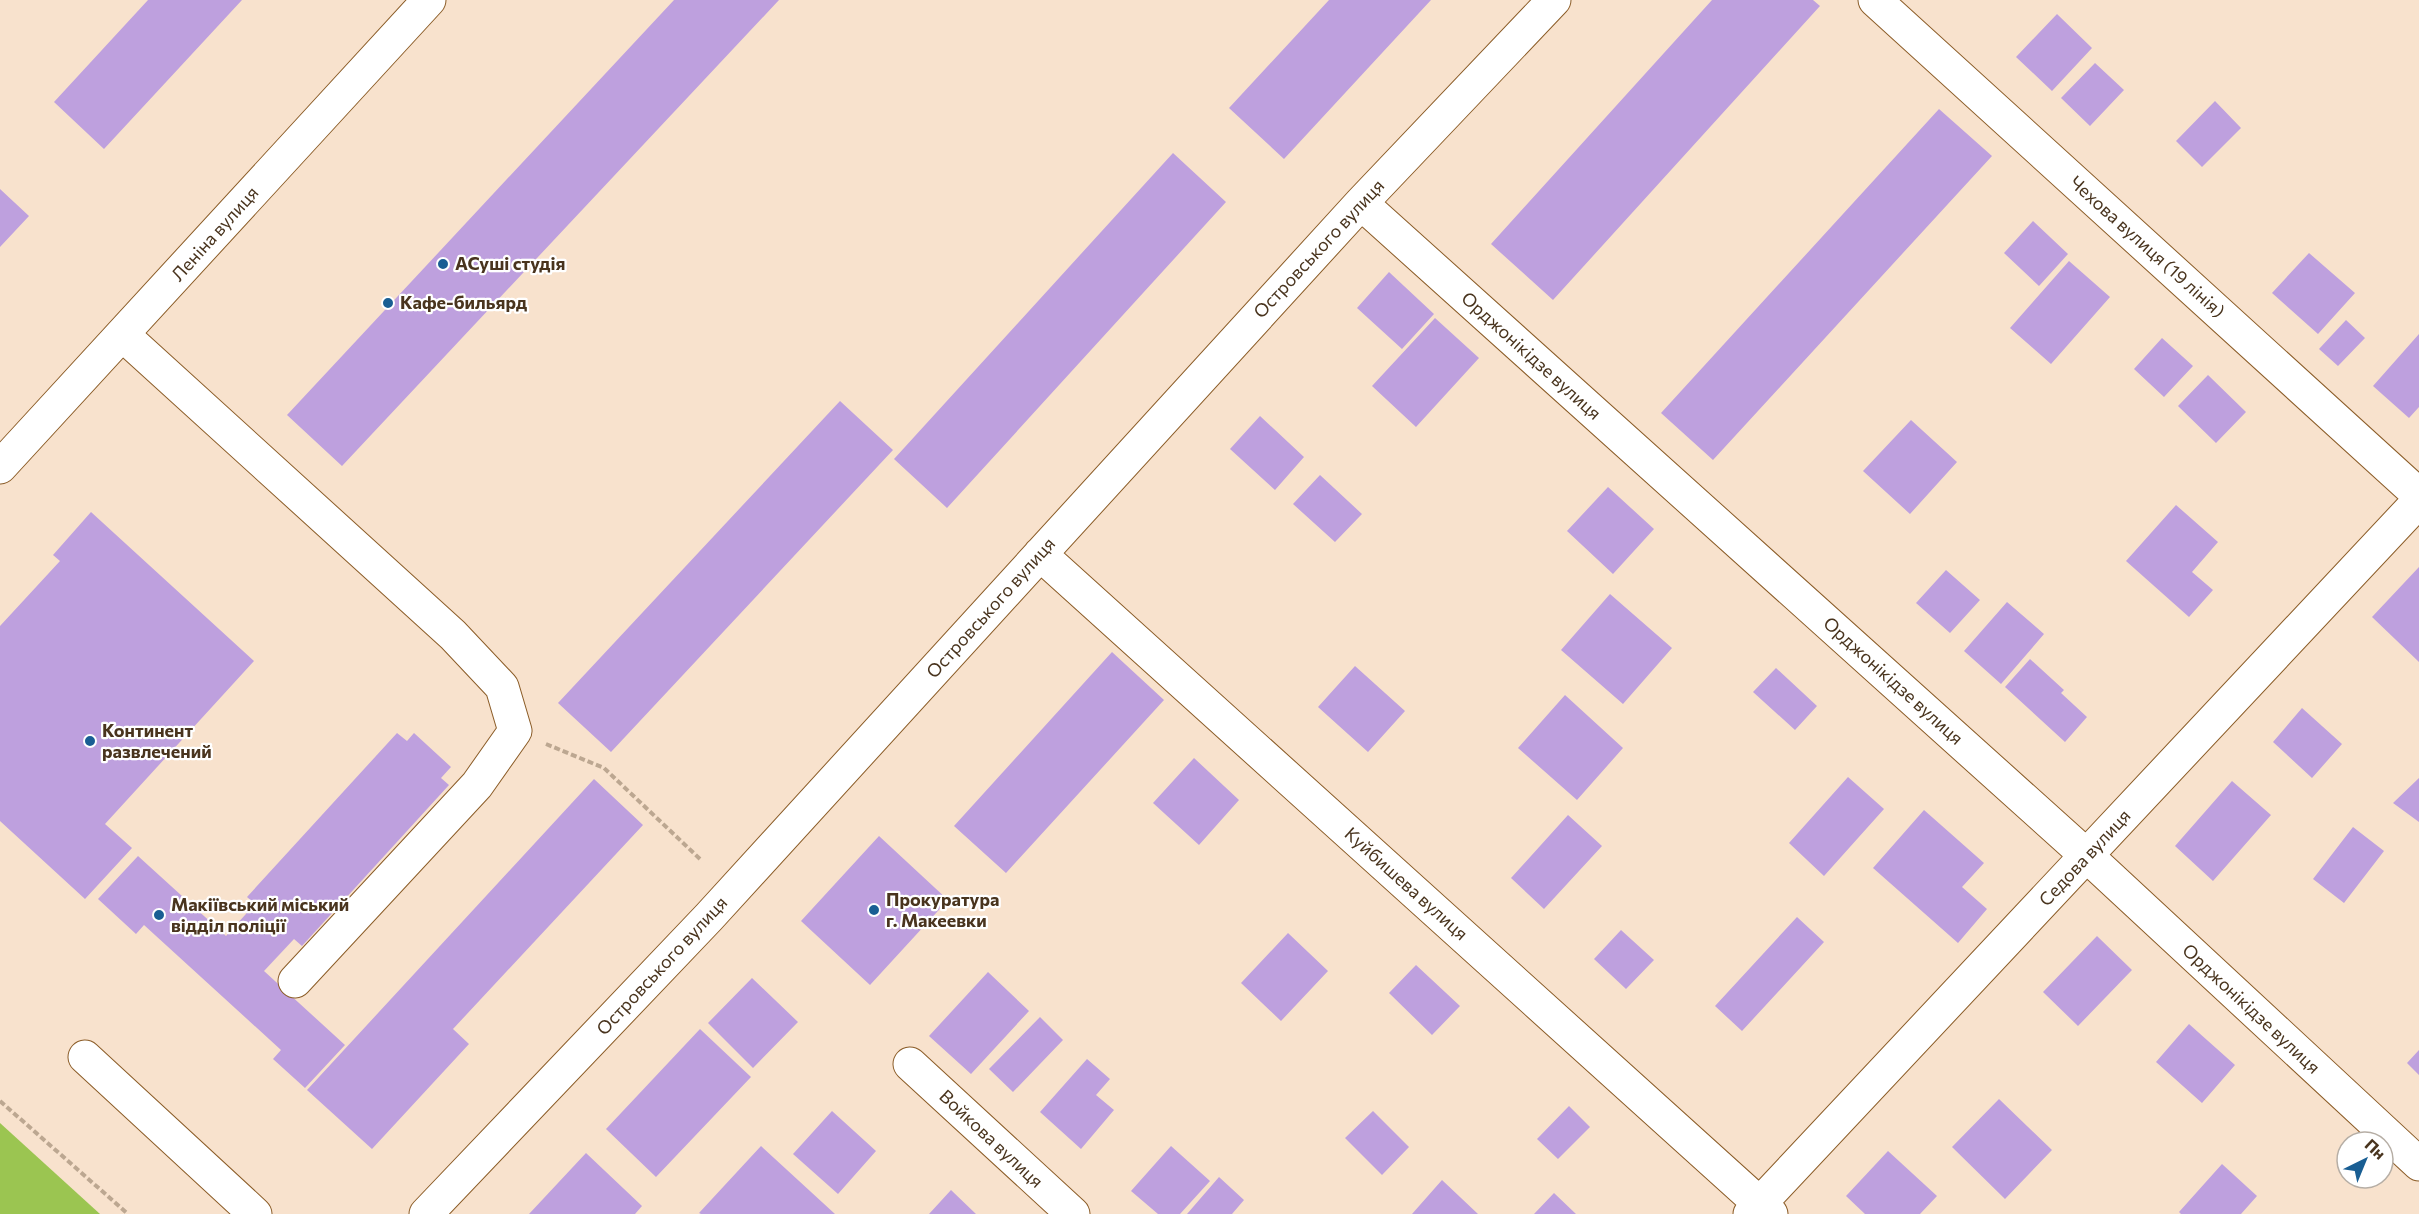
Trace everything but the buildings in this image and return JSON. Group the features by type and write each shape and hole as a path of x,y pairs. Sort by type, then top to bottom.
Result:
{"street":[{"name":"Островського вулиця","path":"426,1214 709,917 1361,203 1554,0"},
{"name":"Чехова вулиця (19 лiнiя)","path":"1875,0 2419,495"},
{"name":"Леніна вулиця","path":"0,467 427,1"},
{"name":"Орджонікідзе вулиця","path":"1361,203 2087,856 2419,1164"},
{"path":"123,335 453,635 502,687 515,730 477,785 295,981"},
{"name":"Седова вулиця","path":"1760,1210 2419,501"},
{"name":"Куйбишева вулиця","path":"1040,554 1760,1210"},
{"path":"85,1057 255,1214"},
{"name":"Войкова вулиця","path":"909,1064 1072,1214"}],"path":[{"path":"515,730 604,768 700,859"},
{"path":"0,1101 128,1214"}],"green space":[{"path":"0,1123 100,1214 0,1214"}],"place":[{"name":"АСуші студія","path":"443,264"},
{"name":"Кафе-бильярд","path":"388,303"},
{"name":"Континент развлечений","path":"90,741"},
{"name":"Прокуратура г. Макеевки","path":"874,910"},
{"name":"Макіївський міський відділ поліції","path":"159,915"}]}
